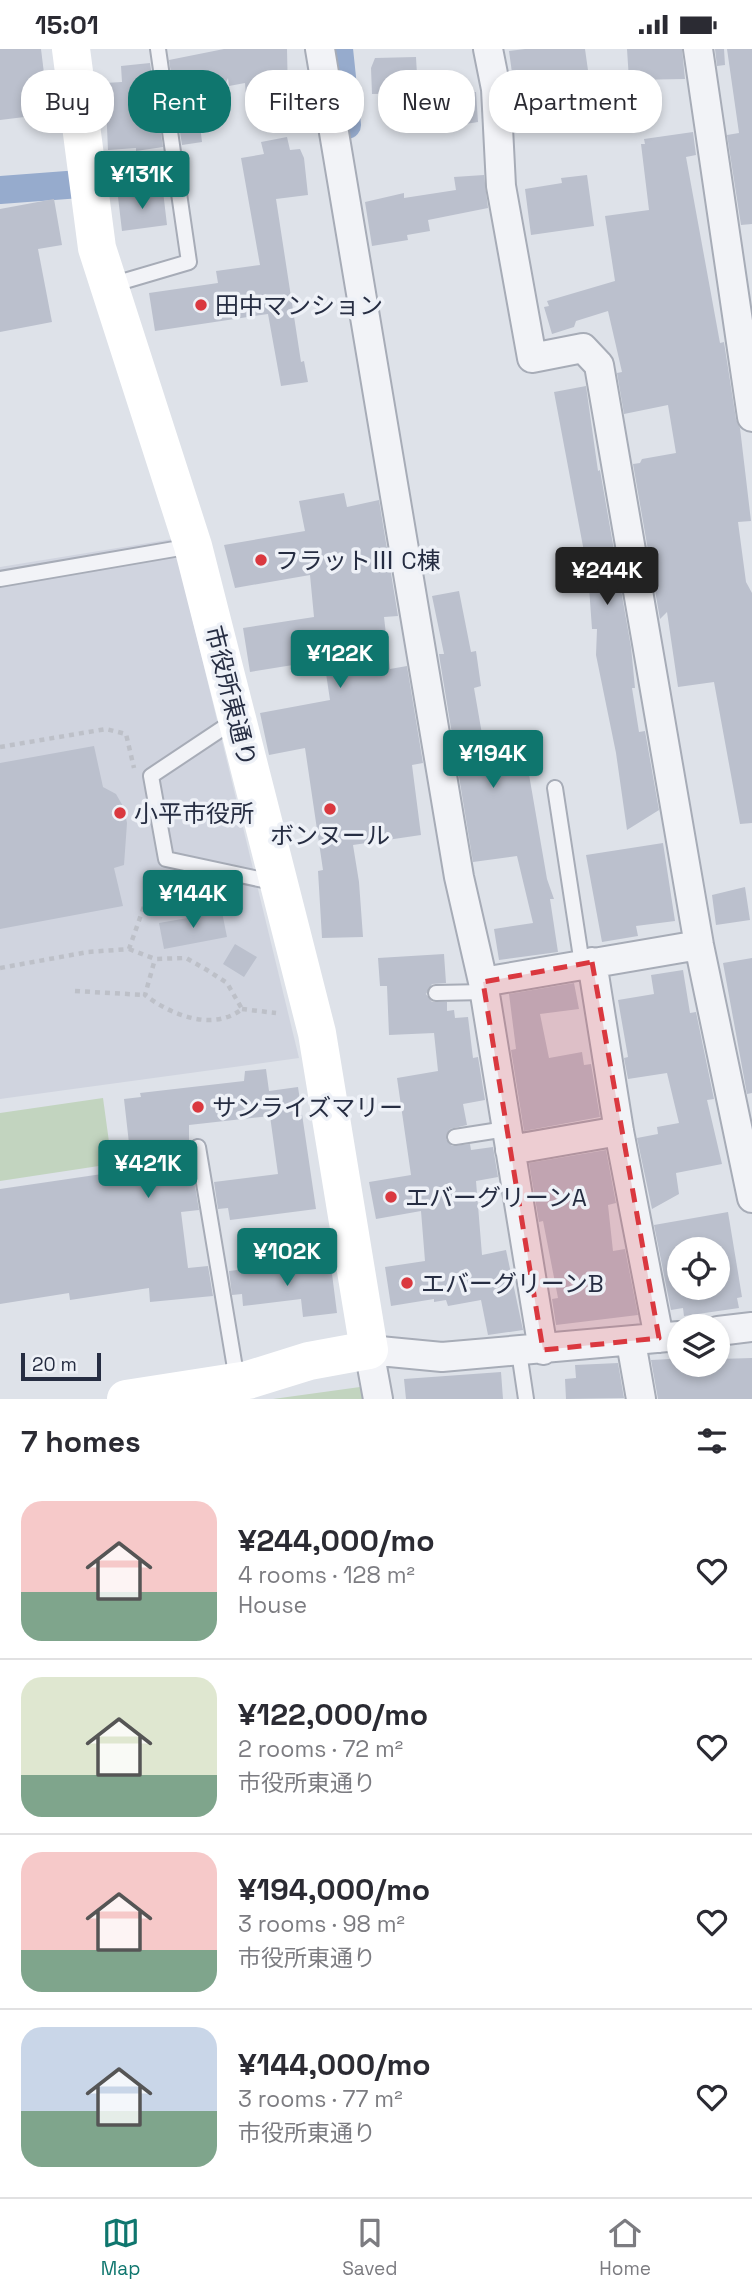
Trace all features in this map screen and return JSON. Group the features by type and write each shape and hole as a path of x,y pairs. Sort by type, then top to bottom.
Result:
{"street":[{"name":"市役所東通り","path":"71,49 97,248 193,546 317,1033 369,1350"},
{"path":"320,49 459,877 484,987 508,1140 531,1351"},
{"path":"488,49 496,89 501,186 532,358 583,348 598,365 699,945 752,1198"},
{"path":"698,49 752,417"},
{"path":"484,987 587,963 699,945"},
{"path":"587,963 656,1339 641,1399"},
{"path":"508,1140 619,1131"},
{"path":"730,1330 752,1327"},
{"path":"126,1399 237,1382 309,1361 369,1350 442,1357 656,1339"},
{"path":"369,1350 378,1399"}],"lane":[{"path":"110,285 189,262 158,49"},
{"path":"0,579 193,546"},
{"path":"236,719 151,776 166,859 278,883"},
{"path":"555,788 587,963"},
{"path":"436,993 484,987"},
{"path":"455,1137 508,1140"},
{"path":"198,1147 237,1382"},
{"path":"526,1399 531,1351"}],"path":[{"path":"0,747 106,729 126,734 134,768"},
{"path":"130,949 155,874 167,874"},
{"path":"0,968 88,952 130,949 155,959 186,958 227,983 242,1009"},
{"path":"145,995 155,959"},
{"path":"75,991 145,995 162,1008 191,1018 216,1020 233,1016 242,1009 276,1013"}],"highlighted area":[{"path":"592,962 659,1338 543,1350 483,982"}],"shaded area":[{"name":"小平市役所","path":"173,539 299,1058 0,1099 0,567"}],"green space":[{"path":"103,1098 112,1164 0,1181 0,1113"},
{"path":"360,1387 374,1393 375,1399 273,1399"}],"building":[{"path":"0,49 41,49 44,70 21,70 21,117 0,120"},
{"path":"224,49 287,49 287,70 245,70 245,83 231,86 231,70 171,70 169,60"},
{"path":"585,49 588,70 512,70 509,51"},
{"path":"627,49 682,49 685,79 662,79 662,70 628,70"},
{"path":"715,49 724,49 725,65 717,66"},
{"path":"727,49 752,49 752,224 741,225 727,135 739,133"},
{"path":"416,57 417,70 378,70 378,94 372,94 371,68 375,58"},
{"path":"150,63 151,70 128,70 128,133 161,133 163,147 136,151 136,148 108,150 107,133 114,133 114,82 122,82 121,66"},
{"path":"475,92 478,122 475,122"},
{"path":"693,132 696,155 686,157 720,343 724,342 736,419 740,428 751,521 738,522 746,582 752,593 752,823 740,824 714,682 678,687 667,612 660,619 633,464 640,463 642,459 676,453 668,405 624,414 617,373 622,372 608,311 576,321 574,327 552,334 544,307 549,306 547,301 615,281 605,216 649,210 641,144 645,144 644,139"},
{"path":"180,133 201,133 202,142 182,145"},
{"path":"287,137 290,150 300,149 304,158 308,195 276,199 301,362 304,361 308,382 281,386 268,314 155,331 149,293 218,283 216,271 260,265 241,158 264,154 261,142"},
{"path":"484,175 488,208 428,220 430,231 407,235 408,240 372,246 365,202 404,193 404,198 456,190 454,177"},
{"path":"587,175 594,226 531,235 525,189 562,183 561,178"},
{"path":"163,191 167,225 122,231 118,197"},
{"path":"54,199 62,245 38,249 52,322 0,332 0,209"},
{"path":"586,386 598,471 600,470 631,647 635,688 632,688 639,732 645,731 659,810 627,830 616,753 596,655 597,629 592,629 588,573 554,392"},
{"path":"344,493 347,507 379,500 398,616 384,617 390,669 407,666 423,763 412,765 421,835 353,845 363,937 322,938 318,871 323,870 305,748 269,755 260,713 330,700 324,660 250,672 243,628 314,617 310,575 235,588 224,545 305,531 299,501"},
{"path":"459,591 471,652 476,651 481,686 474,688 487,763 526,757 547,879 554,899 550,899 558,952 499,960 494,929 533,923 517,856 473,862 439,654 444,654 432,596"},
{"path":"94,746 103,787 116,794 124,808 127,823 124,865 114,868 123,906 0,929 0,763"},
{"path":"663,843 675,921 636,926 638,936 602,942 586,855"},
{"path":"745,887 750,920 716,925 712,895"},
{"path":"222,912 227,937 164,949 159,923"},
{"path":"235,944 257,957 244,977 223,964"},
{"path":"444,954 446,983 432,984 426,994 432,1002 447,1002 447,1011 454,1010 455,1018 468,1017 473,1058 478,1057 485,1100 463,1104 467,1125 450,1129 446,1139 452,1146 470,1144 471,1150 493,1147 498,1177 476,1181 482,1255 506,1250 523,1330 488,1335 481,1300 448,1306 446,1300 434,1302 434,1299 391,1306 385,1267 425,1261 421,1211 376,1219 369,1182 411,1175 397,1078 438,1071 434,1033 389,1035 387,986 380,986 378,958"},
{"path":"752,958 752,1093 747,1094 723,963"},
{"path":"683,970 690,1013 696,1012 714,1099 707,1100 722,1164 676,1173 679,1194 652,1209 637,1138 658,1134 657,1127 679,1123 667,1073 628,1079 624,1058 628,1057 618,1000 654,994 651,975"},
{"path":"574,983 579,1009 540,1014 549,1058 582,1052 584,1065 591,1064 600,1117 524,1131 511,1050 516,1049 509,994"},
{"path":"266,1069 269,1091 298,1087 316,1209 230,1220 228,1208 218,1209 214,1182 278,1174 270,1116 189,1125 189,1149 199,1210 181,1212 188,1268 208,1266 213,1296 150,1302 149,1288 70,1300 69,1293 0,1304 0,1189 102,1174 102,1167 132,1170 124,1099 141,1097 140,1093 244,1081 245,1071"},
{"path":"606,1150 616,1203 608,1205 613,1251 625,1249 638,1315 556,1325 552,1299 558,1298 543,1221 539,1222 529,1163"},
{"path":"728,1212 742,1297 737,1298 739,1308 684,1314 683,1308 671,1310 669,1300 730,1300 730,1237 667,1237 667,1290 654,1225"},
{"path":"331,1266 337,1313 303,1317 301,1299 243,1306 242,1294 232,1295 229,1271 261,1267 262,1274"},
{"path":"752,1358 752,1399 658,1399 651,1360 667,1359 667,1377 730,1377 730,1359"},
{"path":"618,1363 624,1398 566,1399 565,1379 576,1378 575,1365"},
{"path":"501,1372 503,1399 406,1399 404,1379"}],"waterway":[{"path":"339,49 341,70"},
{"path":"0,190 120,181 159,166"}],"place":[{"name":"田中マンション","path":"201,305"},
{"name":"フラットⅢ C棟","path":"261,560"},
{"name":"ボンヌール","path":"330,809"},
{"name":"小平市役所","path":"120,813"},
{"name":"サンライズマリー","path":"198,1107"},
{"name":"エバーグリーンA","path":"391,1197"},
{"name":"エバーグリーンB","path":"407,1283"}]}
